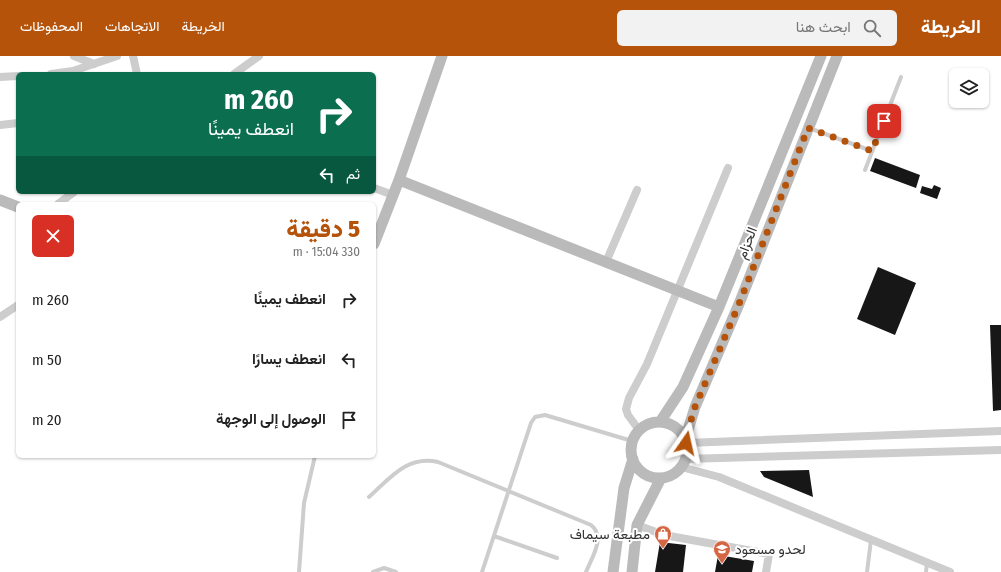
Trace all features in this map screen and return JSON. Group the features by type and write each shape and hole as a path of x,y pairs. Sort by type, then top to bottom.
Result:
{"main road":[{"path":"376,239 399,180 442,56"},
{"name":"الحزام","path":"660,422 683,387 721,302 821,56"},
{"name":"الحزام","path":"685,441 695,407 739,304 837,56"},
{"path":"399,180 678,290 721,302 739,304"},
{"path":"0,200 16,206"},
{"path":"613,572 624,488 633,459 632,441 640,430 652,423 660,422 675,428 685,441 683,463 672,475 661,478 644,474 637,467 633,459"},
{"path":"632,572 637,525 661,478"}],"street":[{"path":"74,56 94,64"},
{"path":"66,72 73,71 117,56"},
{"path":"133,56 137,72"},
{"path":"237,72 259,56"},
{"path":"0,77 16,76"},
{"path":"0,125 16,123"},
{"path":"640,430 628,415 626,409 627,404 647,364 728,168"},
{"path":"376,189 393,195"},
{"path":"606,262 637,190"},
{"path":"61,202 71,194"},
{"path":"0,317 16,306"},
{"path":"685,441 1001,431"},
{"path":"683,463 844,455 1001,450"},
{"path":"683,463 950,572"},
{"path":"637,525 664,535 769,554 766,572"}],"lane":[{"path":"865,170 901,77"},
{"path":"808,128 872,151"},
{"path":"482,572 531,423 538,416 545,415 632,441"},
{"path":"299,572 304,503 315,458"},
{"path":"369,497 400,469 407,465 422,460 438,462 587,523 595,528 598,541 586,572"},
{"path":"494,536 557,558"},
{"path":"866,572 871,539"},
{"path":"926,572 927,562"},
{"path":"373,572 384,568 396,572"}],"building":[{"path":"875,158 920,175 916,188 870,171"},
{"path":"934,185 941,188 937,199 920,193 922,186 932,189"},
{"path":"878,267 916,283 895,335 857,319"},
{"path":"990,325 1001,325 1001,410 993,411"},
{"path":"809,470 813,497 764,477 760,471"},
{"path":"660,542 686,545 683,572 655,572"},
{"path":"718,555 754,561 752,572 715,572"}],"place":[{"name":"مطبعة سيماف","path":"663,549"},
{"name":"لحدو مسعود","path":"722,564"}],"route":[{"path":"686,443 685,440 695,407 739,304 808,128 872,151 884,121"}]}
